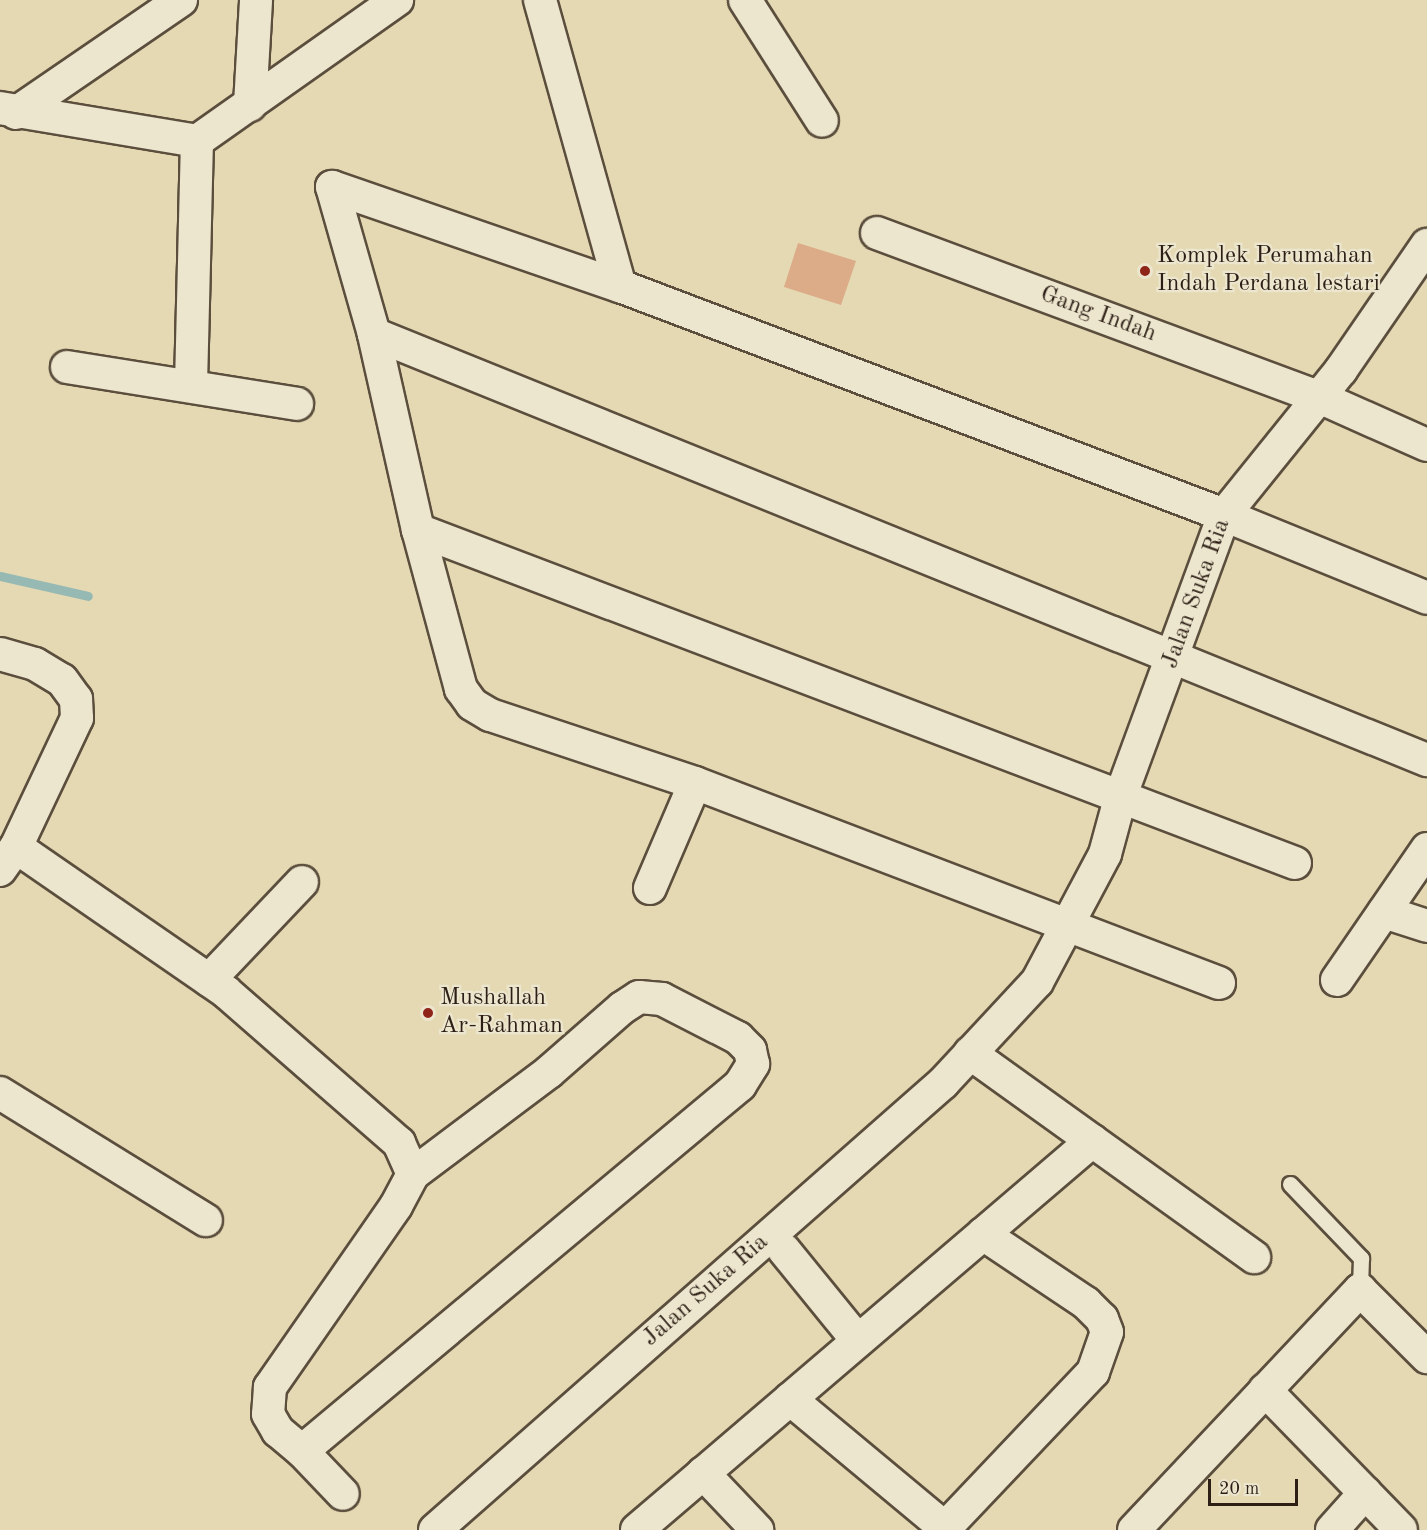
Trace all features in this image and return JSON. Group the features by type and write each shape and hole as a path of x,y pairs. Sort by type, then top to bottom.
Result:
{"street":[{"path":"8,111 181,0"},
{"path":"250,105 256,0"},
{"path":"540,0 620,286"},
{"path":"745,0 822,121"},
{"path":"8,111 197,141 394,1"},
{"path":"191,385 197,141"},
{"path":"1220,983 695,783 490,716 472,704 461,689 418,530 374,334 332,187 620,286 1224,515 1427,598"},
{"name":"Gang Indah","path":"877,233 1319,397 1427,445"},
{"name":"Jalan Suka Ria","path":"435,1530 943,1083 1037,982 1105,854 1121,795 1174,658 1224,515 1319,397 1427,245"},
{"path":"374,334 1427,760"},
{"path":"67,367 191,385 297,404"},
{"path":"418,530 1295,862"},
{"path":"0,654 34,664 62,680 76,699 77,718 8,859 209,980 399,1143 413,1174"},
{"path":"650,888 695,783"},
{"path":"1337,980 1427,849"},
{"path":"209,980 302,882"},
{"path":"1384,912 1427,926"},
{"path":"302,1451 741,1085 753,1064 750,1050 738,1038 662,999 639,997 549,1072 413,1174 396,1206 270,1387 268,1414 278,1431 302,1451 344,1494"},
{"path":"972,1052 1254,1257"},
{"path":"0,1093 206,1220"},
{"path":"637,1530 1092,1141"},
{"path":"790,1399 946,1529 1093,1372 1107,1332 1102,1319 1086,1303 983,1234"},
{"path":"784,1250 858,1341"},
{"path":"1134,1530 1360,1290 1427,1357"},
{"path":"1265,1390 1401,1530"},
{"path":"703,1473 757,1530"},
{"path":"1332,1530 1365,1493"}],"lane":[{"path":"1290,1184 1361,1258 1360,1290"}],"building":[{"path":"798,243 856,261 841,305 784,287"}],"waterway":[{"path":"0,576 88,596"}],"place":[{"name":"Komplek Perumahan Indah Perdana lestari","path":"1145,271"},
{"name":"Mushallah Ar-Rahman","path":"428,1013"}]}
